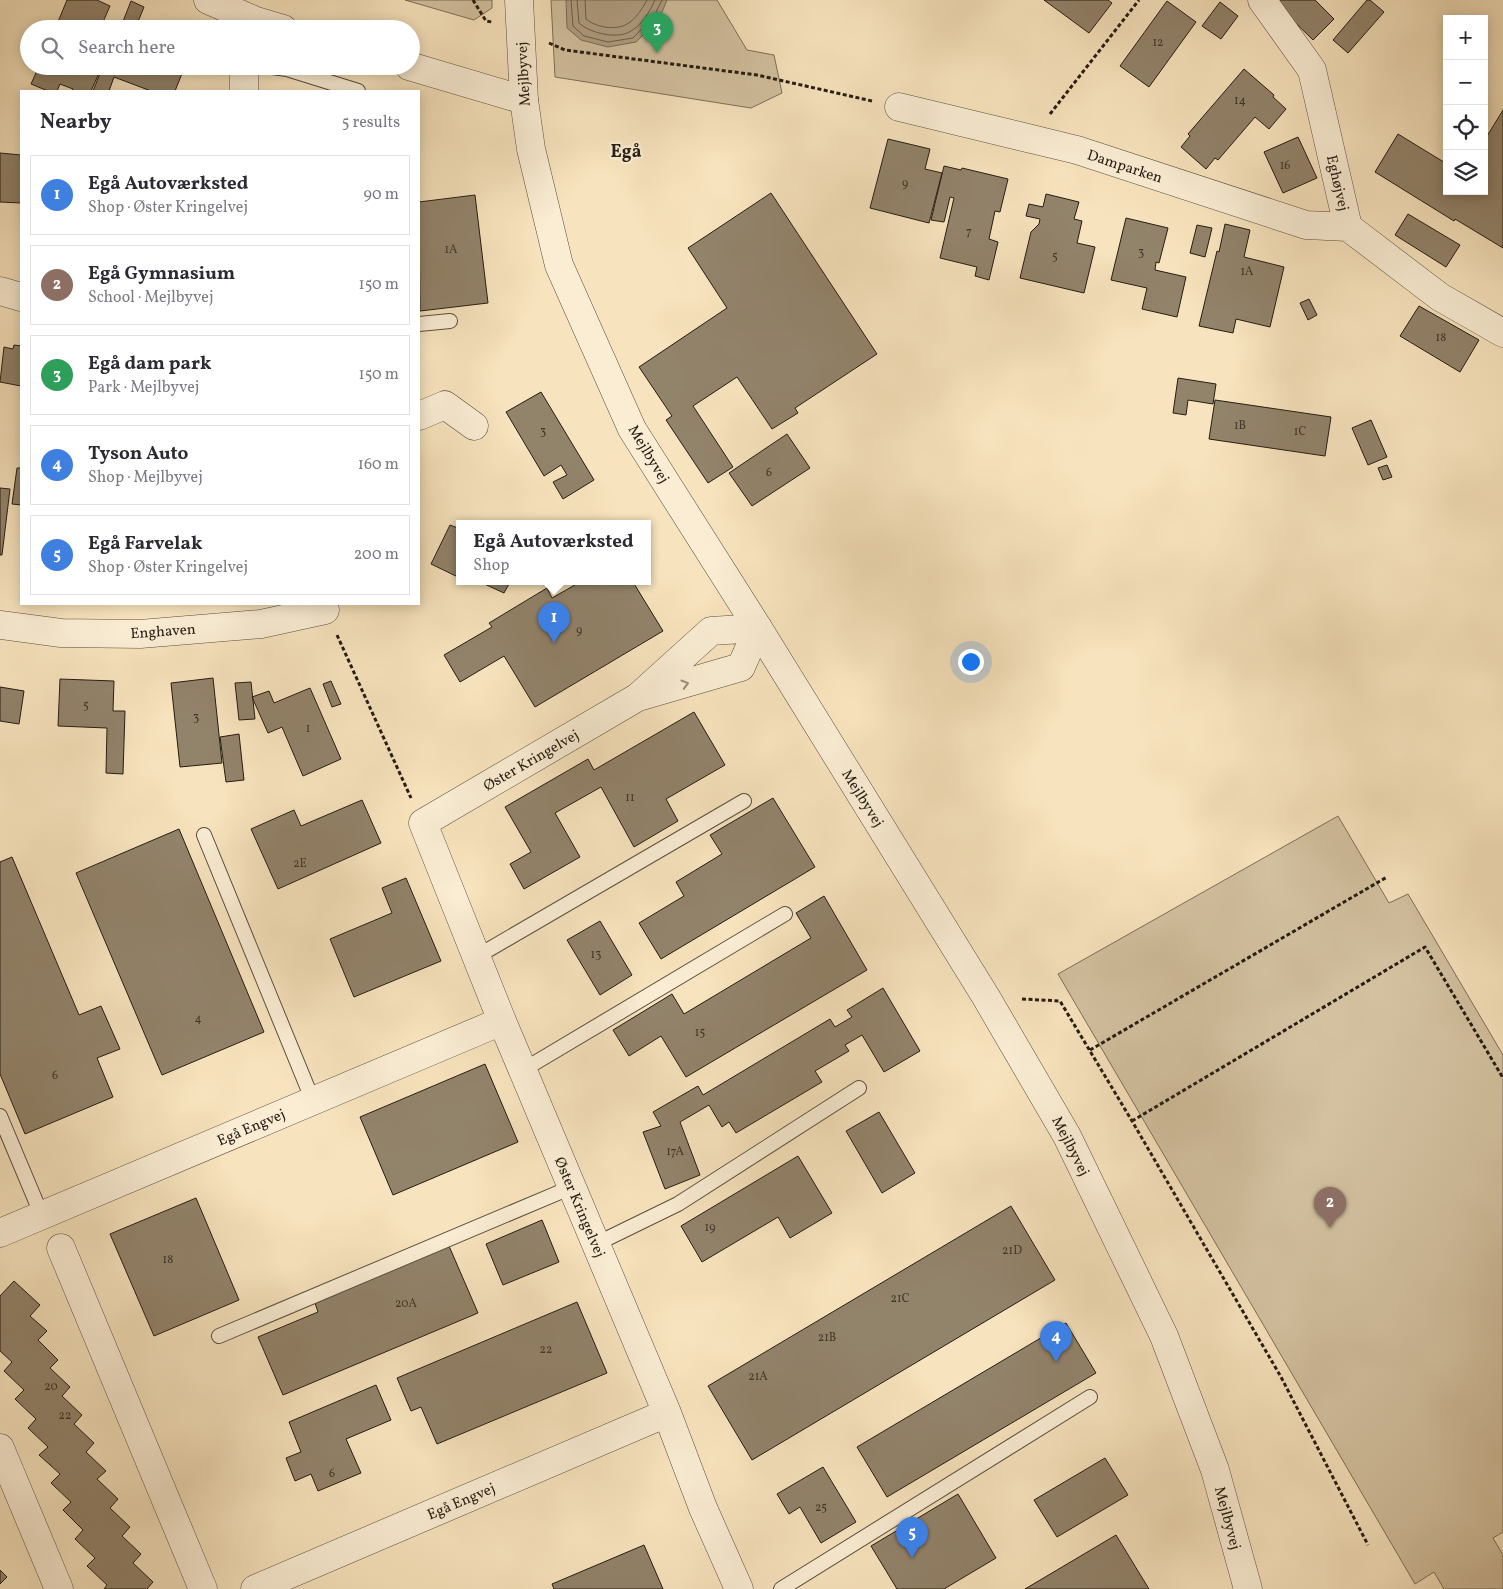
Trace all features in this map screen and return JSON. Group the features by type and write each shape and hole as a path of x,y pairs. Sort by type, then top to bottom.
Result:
{"street":[{"path":"208,0 246,20"},
{"name":"Mejlbyvej","path":"519,0 524,100 531,149 559,265 632,429 758,628 986,997 1067,1136 1164,1336 1215,1470 1248,1589"},
{"name":"Eghøjvej","path":"1262,0 1312,70 1348,227 1440,297 1503,333"},
{"path":"420,70 524,100"},
{"path":"244,75 244,90"},
{"name":"Damparken","path":"900,107 1077,150 1306,225 1348,227"},
{"path":"0,291 20,297"},
{"path":"420,416 444,405 474,426"},
{"name":"Enghaven","path":"0,626 61,633 140,634 261,624 324,607"},
{"name":"Øster Kringelvej","path":"638,698 741,667 758,628 711,631 638,698 423,823 502,1021 667,1413 703,1508 739,1589"},
{"name":"Egå Engvej","path":"0,1233 502,1021"},
{"path":"61,1248 202,1589"},
{"name":"Egå Engvej","path":"254,1589 667,1413"},
{"path":"0,1448 59,1589"}],"lane":[{"path":"306,75 355,90"},
{"path":"420,324 450,320"},
{"path":"476,957 744,801"},
{"path":"204,835 314,1101"},
{"path":"523,1070 785,914"},
{"path":"596,1244 678,1204 859,1088"},
{"path":"0,1116 42,1216"},
{"path":"219,1336 572,1187"},
{"path":"781,1589 1090,1397"}],"path":[{"path":"1031,138 1139,0"},
{"path":"521,30 565,50 757,75 900,107"},
{"path":"324,607 423,823"},
{"path":"1090,1050 1387,877"},
{"path":"1132,1120 1425,947 1503,1078"},
{"path":"986,997 1060,1001 1132,1120 1281,1377 1368,1545"}],"shaded area":[{"path":"405,0 492,0 492,8 474,20"},
{"path":"551,0 717,0 747,50 774,55 782,93 751,108 555,77"},
{"path":"1338,816 1389,903 1408,894 1503,1055 1503,1532 1493,1538 1503,1555 1503,1589 1444,1589 1434,1572 1415,1584 1058,974"}],"water":[{"path":"566,0 667,0 659,19 636,42 608,47 581,40 567,28"}],"building":[{"path":"67,0 97,0 110,6 104,20 59,20"},
{"path":"1044,0 1108,0 1112,3 1089,33"},
{"path":"1278,0 1315,0 1334,19 1313,40 1275,3"},
{"path":"1367,0 1370,0 1384,12 1348,53 1333,40"},
{"path":"131,1 144,7 139,20 124,20"},
{"path":"1167,1 1196,22 1149,87 1120,66"},
{"path":"1220,2 1238,16 1221,39 1202,26"},
{"path":"1244,69 1274,95 1273,97 1286,109 1269,129 1255,117 1218,160 1215,158 1206,169 1181,147 1190,136 1188,134"},
{"path":"35,75 98,75 91,90 72,90 60,84 57,90 46,90 31,84"},
{"path":"99,75 181,75 175,90 148,90 114,77 109,90 93,90"},
{"path":"1503,110 1503,248 1455,219 1454,221 1375,172 1398,134 1443,162 1443,195 1488,195 1488,134"},
{"path":"1298,137 1317,178 1283,193 1264,152"},
{"path":"888,139 930,149 925,169 942,173 929,223 870,208"},
{"path":"0,153 20,155 20,203 0,202"},
{"path":"944,166 961,170 962,168 1008,179 1000,212 995,211 989,239 998,242 989,280 975,276 977,267 940,258 954,198 950,197 944,222 931,220"},
{"path":"771,193 877,354 795,408 798,413 772,429 737,377 693,406 733,467 708,483 666,420 672,416 639,367 727,308 688,248"},
{"path":"1046,194 1079,202 1074,219 1082,221 1077,243 1095,247 1084,293 1020,278 1031,232 1039,224 1040,219 1026,216 1029,204 1043,207"},
{"path":"475,195 488,303 420,311 420,202"},
{"path":"1408,214 1460,245 1446,267 1395,235"},
{"path":"1126,218 1168,228 1159,263 1156,262 1155,270 1186,277 1177,317 1142,309 1147,288 1111,280"},
{"path":"1225,224 1250,230 1244,257 1284,267 1270,327 1236,319 1233,333 1199,326"},
{"path":"1197,225 1212,228 1205,257 1190,253"},
{"path":"1309,299 1317,315 1308,320 1300,303"},
{"path":"1419,306 1479,340 1460,372 1400,336"},
{"path":"14,345 20,346 20,386 0,382 4,347 13,349"},
{"path":"1178,378 1216,384 1213,404 1188,400 1186,415 1173,413"},
{"path":"541,392 594,480 563,499 553,482 567,475 561,465 544,476 506,412"},
{"path":"1215,400 1331,417 1325,456 1209,439"},
{"path":"1371,420 1387,457 1368,465 1352,428"},
{"path":"787,434 810,468 752,506 729,473"},
{"path":"1387,465 1392,477 1383,480 1378,468"},
{"path":"17,468 20,468 20,505 12,504"},
{"path":"0,488 10,489 2,555 0,555"},
{"path":"450,525 456,527 456,576 431,564"},
{"path":"487,585 508,585 504,593"},
{"path":"575,585 635,585 663,631 535,707 504,656 460,682 444,655 492,627 489,623 547,588 552,598"},
{"path":"213,678 222,763 180,767 171,683"},
{"path":"60,679 114,681 113,711 125,711 123,774 106,773 107,728 58,726"},
{"path":"331,681 341,704 332,707 323,684"},
{"path":"251,682 255,719 239,720 235,683"},
{"path":"0,687 24,691 19,724 0,721"},
{"path":"310,688 341,759 303,776 282,727 268,733 252,697 269,691 274,703"},
{"path":"694,712 725,765 666,799 678,821 634,847 601,787 555,813 580,857 524,889 510,864 531,852 505,807 588,759 594,770"},
{"path":"239,734 244,780 226,782 220,737"},
{"path":"773,798 815,867 661,959 639,923 684,896 676,882 722,854 710,835"},
{"path":"362,800 381,843 278,889 251,829 294,810 301,826"},
{"path":"179,829 264,1032 162,1075 76,873"},
{"path":"12,857 79,1015 101,1006 120,1049 97,1058 113,1097 25,1134 0,1074 0,862"},
{"path":"406,878 441,961 354,997 330,939 392,913 382,888"},
{"path":"824,896 867,970 686,1077 661,1036 629,1056 613,1030 672,994 684,1014 811,938 796,913"},
{"path":"600,921 632,975 600,995 567,940"},
{"path":"883,988 920,1051 884,1072 862,1035 845,1045 849,1051 815,1071 822,1082 736,1133 729,1122 722,1127 709,1105 680,1122 700,1175 665,1189 643,1132 661,1126 653,1112 698,1086 703,1095 830,1019 835,1027 852,1017 847,1010"},
{"path":"485,1064 518,1142 393,1195 360,1117"},
{"path":"879,1112 915,1173 882,1193 846,1131"},
{"path":"798,1156 832,1213 790,1238 778,1217 702,1262 681,1226"},
{"path":"196,1198 239,1300 154,1336 110,1234"},
{"path":"1011,1206 1055,1280 752,1460 708,1386"},
{"path":"542,1220 559,1262 503,1285 486,1244"},
{"path":"449,1246 478,1313 283,1395 258,1337 318,1312 315,1303"},
{"path":"14,1281 40,1305 30,1316 47,1331 38,1340 58,1360 50,1368 70,1387 62,1396 82,1415 74,1424 94,1443 86,1452 106,1471 97,1479 118,1499 110,1508 130,1527 122,1536 141,1554 133,1563 153,1582 147,1589 104,1589 107,1585 87,1566 95,1558 75,1539 83,1530 63,1510 71,1502 51,1483 60,1474 39,1455 48,1447 28,1428 36,1419 15,1399 24,1390 4,1371 12,1362 0,1351 0,1296"},
{"path":"577,1302 607,1373 437,1444 421,1407 411,1411 397,1378"},
{"path":"1066,1323 1096,1373 887,1497 857,1447"},
{"path":"376,1385 391,1420 346,1439 361,1473 318,1491 311,1474 295,1481 286,1458 301,1452 289,1422"},
{"path":"1105,1458 1128,1495 1057,1537 1034,1500"},
{"path":"823,1467 856,1522 821,1543 800,1507 789,1514 777,1494"},
{"path":"958,1494 996,1558 944,1589 897,1589 871,1546"},
{"path":"1116,1535 1149,1589 1025,1589"},
{"path":"644,1545 663,1589 554,1589 552,1584"},
{"path":"0,1570 7,1577 0,1584"}],"place":[{"name":"Egå dam park","path":"657,53"},
{"name":"Egå Autoværksted","path":"554,643"},
{"name":"Egå Gymnasium","path":"1330,1228"},
{"name":"Tyson Auto","path":"1056,1362"},
{"name":"Egå Farvelak","path":"912,1558"}],"district":[{"name":"Egå","path":"626,151"}]}
